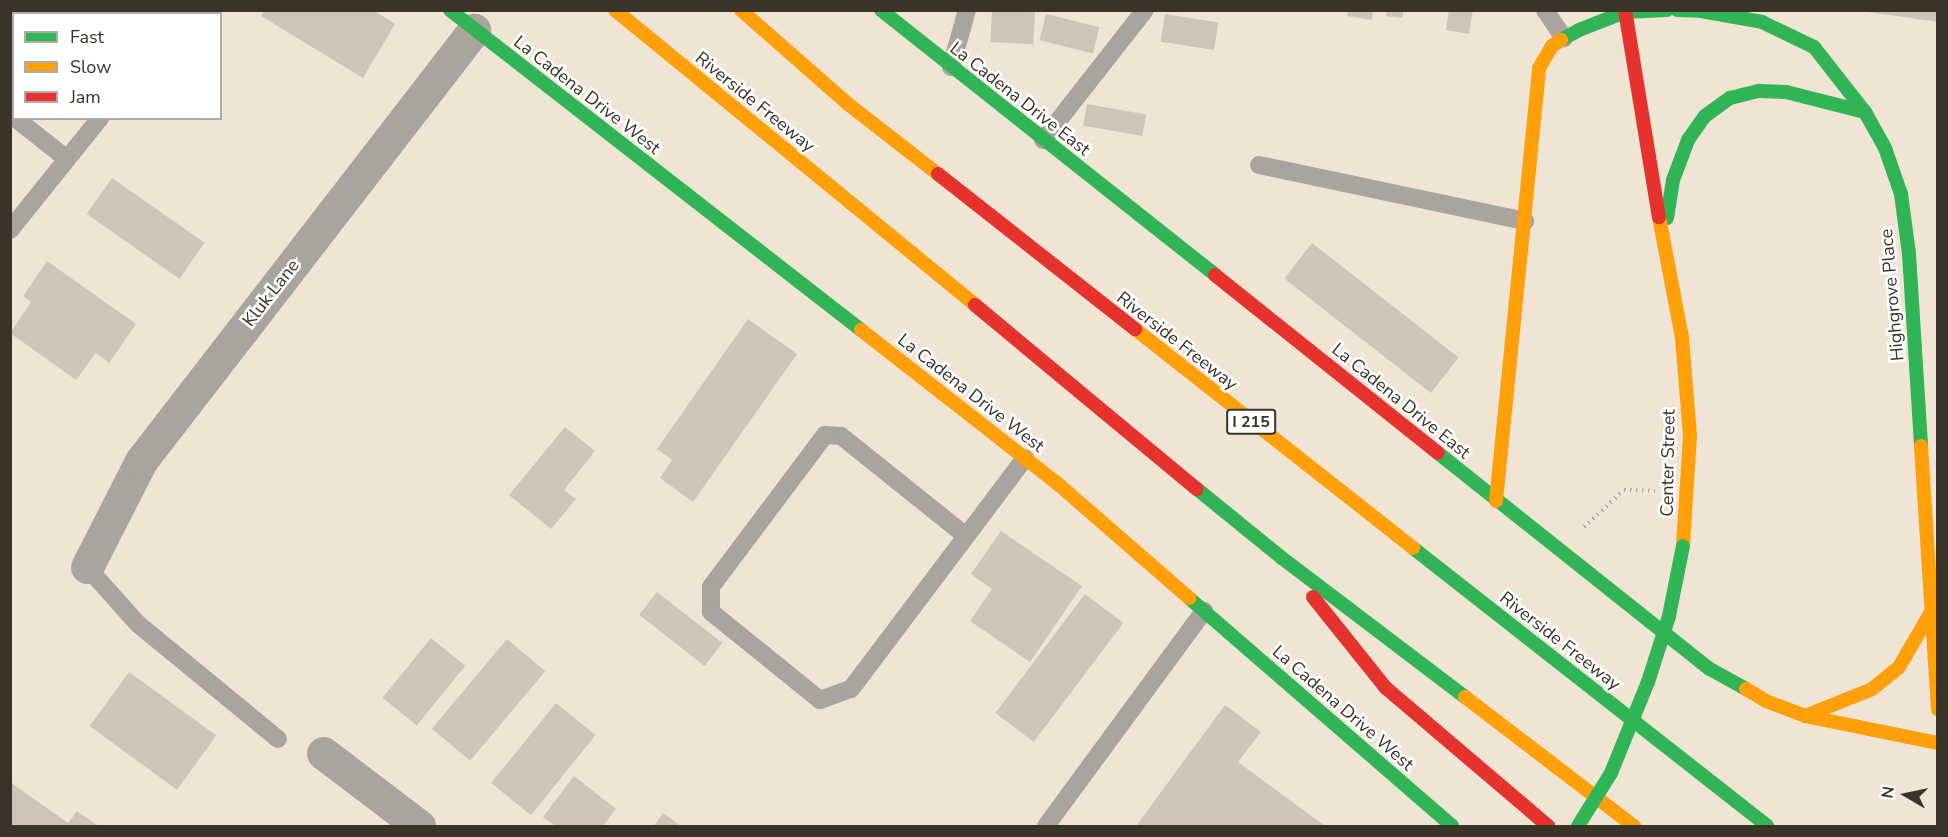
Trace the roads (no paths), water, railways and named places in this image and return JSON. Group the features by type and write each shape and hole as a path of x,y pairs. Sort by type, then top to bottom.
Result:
{"main road":[{"name":"Riverside Freeway","path":"615,10 1282,558 1634,826"},
{"name":"Riverside Freeway","path":"741,10 866,118 1767,826"},
{"name":"La Cadena Drive East","path":"881,10 1710,669 1766,701 1804,716 1938,743"},
{"path":"1496,501 1539,68 1552,46 1564,38 1625,11 1667,10"},
{"name":"Highgrove Place","path":"1677,10 1701,11 1762,22 1814,47 1865,112 1885,148 1901,194 1909,254 1938,709"},
{"name":"Center Street","path":"1578,826 1611,773 1648,682 1669,616 1683,546 1690,435 1682,338 1663,240 1625,11"},
{"name":"La Cadena Drive West","path":"462,20 1025,458 1452,826"},
{"path":"1663,240 1673,180 1688,140 1705,116 1730,98 1759,91 1785,92 1865,112"},
{"path":"1282,558 1386,688 1548,826"},
{"path":"1804,716 1872,689 1899,667 1931,612"}],"street":[{"name":"Kluk Lane","path":"87,567 141,461 462,20"},
{"path":"323,753 419,826"}],"lane":[{"path":"951,66 967,10"},
{"path":"1043,140 1145,10"},
{"path":"1545,10 1564,38"},
{"path":"17,120 67,159"},
{"path":"10,230 98,120"},
{"path":"1259,165 1525,221"},
{"path":"966,536 841,436 825,435 711,587 711,612 820,700 851,689 1025,458"},
{"path":"87,567 138,624 278,739"},
{"path":"1046,826 1204,611"}]}
